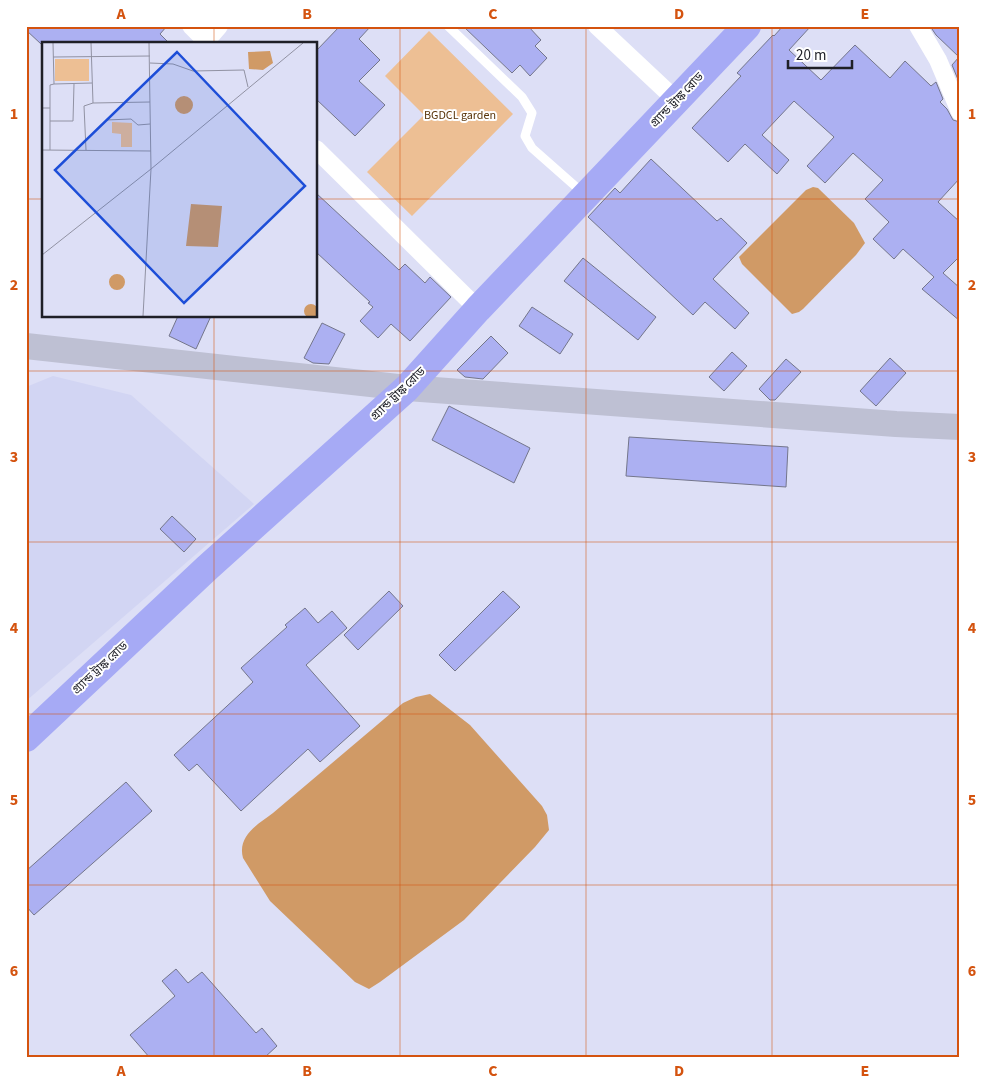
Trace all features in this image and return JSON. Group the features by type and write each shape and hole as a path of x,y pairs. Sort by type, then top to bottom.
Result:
{"highway":[{"name":"গ্র্যান্ড ট্রাঙ্ক রোড","path":"26,738 207,568 407,388 585,195 747,26"}],"street":[{"path":"191,26 208,42 220,26"},
{"path":"597,26 677,101"},
{"path":"918,26 938,60 960,112"},
{"path":"318,151 478,309"},
{"path":"26,346 407,388 960,427"}],"lane":[{"path":"448,26 522,97 532,113 525,136 532,148 585,195"}],"shaded area":[{"path":"813,187 818,188 854,223 865,243 856,255 803,309 792,314 742,264 739,257 806,190"},
{"path":"53,376 131,395 254,504 26,701 26,387"},
{"path":"430,694 470,725 542,806 547,815 549,830 464,920 369,989 355,982 270,901 243,858 243,843 255,826 273,813 403,703 416,697"}],"green space":[{"name":"BGDCL garden","path":"429,31 513,114 412,216 367,172 424,115 385,76"}],"building":[{"path":"26,26 167,26 160,34 168,42 42,42 41,44 26,30"},
{"path":"340,26 371,26 359,39 380,60 359,81 385,105 355,136 318,101 318,49"},
{"path":"463,26 528,26 541,40 535,46 547,58 530,76 520,65 512,73"},
{"path":"783,26 811,26 789,50 821,80 855,45 890,78 905,61 931,86 936,82 943,99 940,102 947,109 953,120 960,122 960,178 938,202 960,222 960,256 943,273 960,288 960,321 922,289 934,277 903,249 894,259 873,239 889,222 865,199 883,180 853,153 825,183 807,166 834,137 794,101 762,135 789,160 777,174 745,144 728,162 692,128 741,76 737,73"},
{"path":"930,26 960,26 959,82 952,65 959,57 936,35"},
{"path":"651,159 717,221 721,218 747,243 713,279 749,313 735,329 705,302 693,315 588,217 615,188 620,193"},
{"path":"318,195 399,270 405,264 425,283 430,277 451,297 410,341 391,324 378,338 360,321 373,307 368,303 370,302 318,254"},
{"path":"583,258 656,317 638,340 564,281"},
{"path":"532,307 573,334 560,354 519,326"},
{"path":"177,318 210,318 196,349 169,336"},
{"path":"322,323 345,334 329,364 313,363 304,358"},
{"path":"491,336 508,353 483,379 465,377 457,370"},
{"path":"732,352 747,366 724,391 709,377"},
{"path":"890,358 906,373 876,406 860,391"},
{"path":"786,359 801,372 775,400 770,400 759,389"},
{"path":"449,406 530,448 514,483 432,440"},
{"path":"629,437 788,447 786,487 626,476"},
{"path":"172,516 196,539 184,552 160,529"},
{"path":"389,591 403,606 358,650 344,635"},
{"path":"503,591 520,607 455,671 439,655"},
{"path":"305,608 318,623 332,611 347,628 306,665 360,726 320,762 308,749 241,811 197,764 189,771 174,755 253,682 241,668 287,627 285,625"},
{"path":"126,782 152,811 34,915 26,906 26,871"},
{"path":"176,969 188,983 202,972 256,1033 262,1028 277,1046 264,1058 150,1058 130,1035 175,996 162,981"}]}
